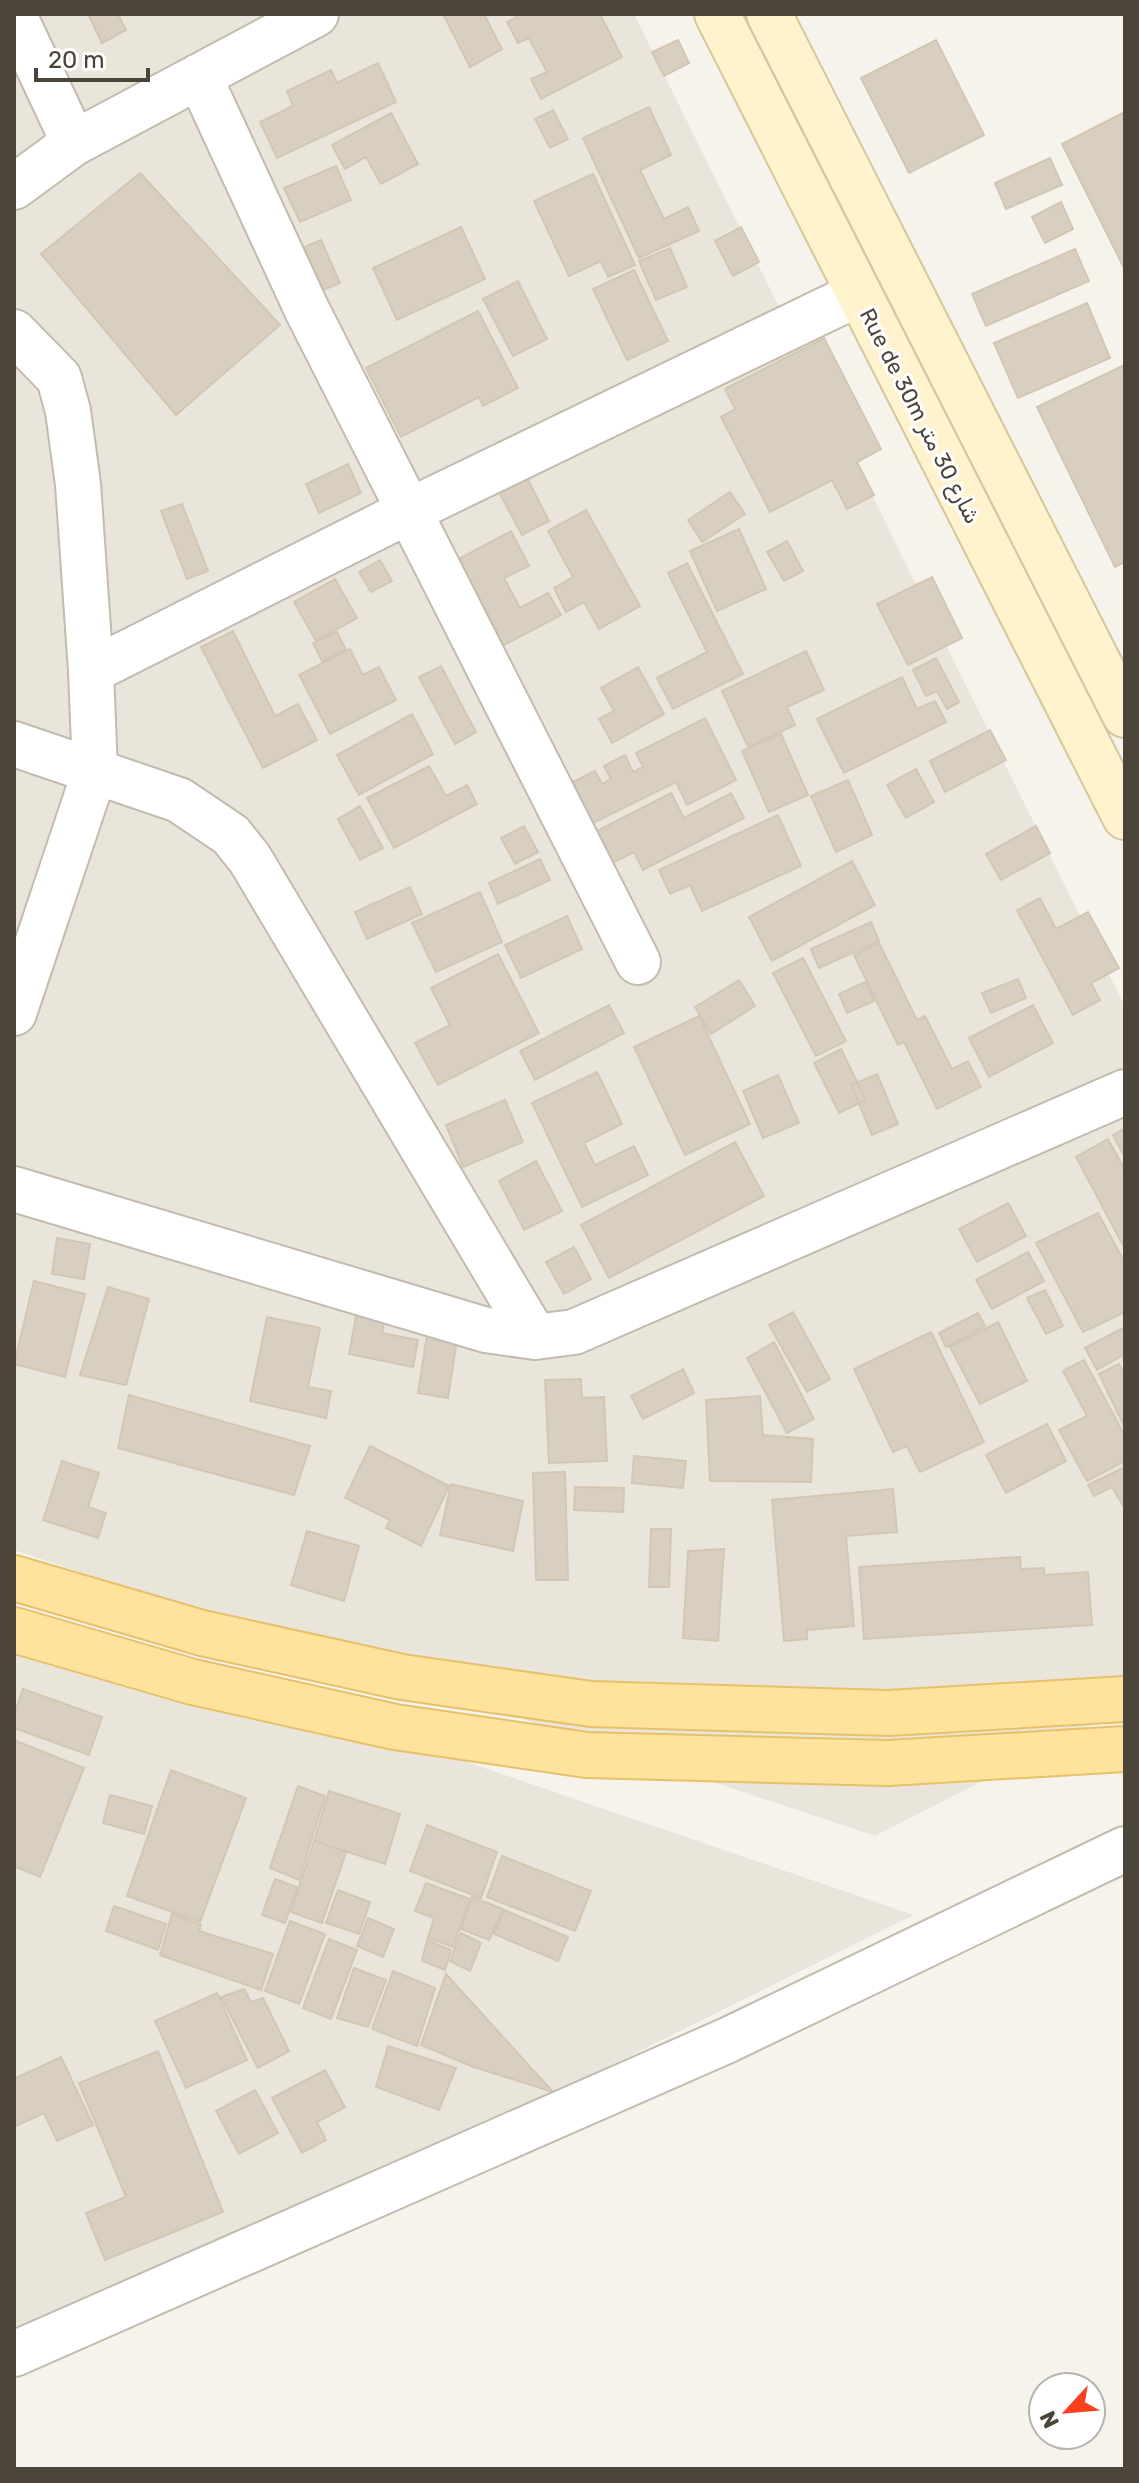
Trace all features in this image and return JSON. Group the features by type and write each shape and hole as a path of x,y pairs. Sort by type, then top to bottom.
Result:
{"main road":[{"path":"14,1578 202,1633 402,1677 591,1704 889,1713 1125,1699"},
{"path":"14,1630 193,1682 395,1727 587,1755 888,1763 1125,1749"}],"street":[{"path":"14,187 74,143 316,14"},
{"name":"Rue de 30m شارع 30 متر","path":"717,14 1125,817"},
{"path":"769,14 1119,685 1068,705"},
{"path":"14,15 74,143"},
{"path":"199,76 307,310 638,962"},
{"path":"91,671 409,511 858,294"},
{"path":"14,332 59,378 68,411 78,484 95,771 14,1013"},
{"path":"14,744 179,800 231,835 250,859 535,1337"},
{"path":"14,1189 486,1330 535,1337 574,1332 1125,1092"},
{"path":"14,2354 728,2040 1125,1849"}],"shaded area":[{"path":"14,14 634,14 1125,1007 1125,1708 875,1836 14,1550"},
{"path":"14,1607 914,1915 14,2361"}],"building":[{"path":"88,14 118,14 126,30 102,43"},
{"path":"443,14 484,14 502,49 470,67"},
{"path":"514,14 600,14 622,57 541,99 531,79 547,72 529,38 518,43 507,22 516,18"},
{"path":"678,40 689,63 664,76 652,52"},
{"path":"936,40 984,135 909,173 861,78"},
{"path":"378,63 396,102 277,158 260,122 293,106 287,91 331,70 337,83"},
{"path":"649,107 671,155 640,170 664,219 688,207 699,231 639,258 583,138"},
{"path":"553,110 568,139 550,148 535,119"},
{"path":"1125,112 1125,270 1062,144"},
{"path":"391,113 418,164 381,184 366,157 345,169 332,145"},
{"path":"1050,158 1062,185 1006,209 995,183"},
{"path":"336,166 351,200 300,222 284,188"},
{"path":"140,173 280,325 176,415 41,254"},
{"path":"593,174 635,265 608,277 601,261 569,276 534,201"},
{"path":"1061,202 1073,229 1045,243 1032,217"},
{"path":"461,227 485,279 397,320 373,268"},
{"path":"741,227 759,262 733,276 715,241"},
{"path":"321,240 340,283 321,291 302,248"},
{"path":"670,248 687,287 656,300 639,261"},
{"path":"1075,249 1089,281 986,326 972,294"},
{"path":"634,270 668,341 627,360 593,289"},
{"path":"518,281 547,339 513,356 483,299"},
{"path":"1087,303 1110,358 1018,398 994,343"},
{"path":"478,311 518,388 483,406 479,397 401,437 366,368"},
{"path":"824,338 881,449 857,462 874,495 847,509 832,480 770,512 721,417 735,409 725,389"},
{"path":"1122,366 1125,371 1125,562 1115,567 1037,407"},
{"path":"348,464 361,493 319,513 306,484"},
{"path":"527,478 549,521 522,535 499,492"},
{"path":"730,492 745,514 702,542 688,520"},
{"path":"182,504 208,571 187,579 161,511"},
{"path":"586,510 640,606 599,629 584,602 566,612 554,588 573,577 548,531"},
{"path":"739,529 766,589 717,611 690,551"},
{"path":"511,531 529,566 504,578 520,608 548,593 561,615 502,646 457,560"},
{"path":"787,541 803,571 784,581 767,552"},
{"path":"380,560 392,581 371,592 359,572"},
{"path":"687,563 743,674 673,709 657,678 707,652 668,573"},
{"path":"932,577 962,638 908,665 877,604"},
{"path":"335,579 357,618 316,641 294,602"},
{"path":"233,631 275,716 298,704 317,740 263,768 201,647"},
{"path":"337,632 346,650 322,661 313,643"},
{"path":"350,649 363,675 379,667 396,700 330,734 299,675"},
{"path":"806,651 824,690 787,707 795,725 748,747 722,691"},
{"path":"936,658 959,702 947,709 937,691 926,696 913,670"},
{"path":"441,666 476,732 455,744 419,677"},
{"path":"638,667 664,714 612,743 599,719 614,711 601,688"},
{"path":"902,677 917,709 935,701 946,722 844,773 817,719"},
{"path":"412,714 433,754 359,795 337,755"},
{"path":"705,718 736,780 687,805 676,782 593,823 573,782 595,771 602,784 611,779 604,766 625,755 633,772 643,767 636,753"},
{"path":"990,730 1006,760 945,792 930,761"},
{"path":"781,734 808,795 769,812 742,751"},
{"path":"429,766 446,796 467,785 477,804 394,848 367,798"},
{"path":"916,769 934,802 906,818 887,785"},
{"path":"848,780 872,835 836,852 811,796"},
{"path":"671,793 684,818 731,793 744,818 643,870 634,852 611,864 595,832"},
{"path":"360,806 383,848 360,860 338,819"},
{"path":"778,815 801,866 702,911 690,885 670,894 659,870"},
{"path":"524,826 538,852 515,864 501,838"},
{"path":"1036,826 1050,853 1001,880 986,854"},
{"path":"540,859 550,880 498,904 489,883"},
{"path":"852,861 875,905 772,961 749,917"},
{"path":"410,887 422,914 367,939 355,912"},
{"path":"480,892 502,942 436,972 412,923"},
{"path":"1040,898 1056,929 1088,912 1119,968 1091,983 1100,1000 1073,1015 1017,910"},
{"path":"567,916 582,949 521,978 505,945"},
{"path":"871,922 879,941 819,968 811,949"},
{"path":"879,943 917,1020 925,1016 952,1069 968,1061 981,1087 937,1109 904,1042 898,1045 854,955"},
{"path":"498,954 539,1033 438,1085 415,1043 450,1025 431,988"},
{"path":"803,958 846,1041 816,1056 773,973"},
{"path":"1018,979 1026,998 991,1013 982,993"},
{"path":"739,980 755,1006 711,1034 695,1007"},
{"path":"865,982 874,1001 847,1013 839,994"},
{"path":"609,1005 624,1033 535,1080 520,1051"},
{"path":"1033,1005 1053,1043 989,1077 969,1038"},
{"path":"699,1016 750,1124 685,1155 634,1047"},
{"path":"841,1049 866,1100 839,1113 814,1063"},
{"path":"597,1072 622,1124 584,1143 595,1165 634,1146 648,1175 582,1207 532,1103"},
{"path":"877,1074 898,1124 872,1135 851,1085"},
{"path":"778,1075 799,1123 763,1138 743,1091"},
{"path":"505,1100 523,1142 463,1167 446,1125"},
{"path":"1125,1128 1125,1157 1113,1135"},
{"path":"1108,1139 1125,1170 1125,1249 1076,1157"},
{"path":"735,1142 764,1196 609,1278 581,1225"},
{"path":"536,1161 562,1211 524,1230 499,1181"},
{"path":"1008,1203 1026,1236 977,1262 959,1229"},
{"path":"1098,1213 1125,1263 1125,1312 1083,1332 1036,1243"},
{"path":"57,1238 90,1244 84,1279 52,1274"},
{"path":"574,1247 591,1279 564,1294 546,1262"},
{"path":"1028,1252 1044,1281 992,1309 976,1280"},
{"path":"34,1281 85,1294 65,1377 14,1364"},
{"path":"108,1287 149,1299 126,1385 80,1375"},
{"path":"1045,1290 1063,1326 1046,1334 1027,1298"},
{"path":"357,1311 385,1317 382,1333 418,1340 413,1367 349,1354"},
{"path":"793,1312 830,1379 807,1392 769,1325"},
{"path":"978,1313 985,1326 946,1347 939,1333"},
{"path":"267,1317 320,1328 308,1387 331,1391 326,1418 250,1401"},
{"path":"998,1322 1027,1381 980,1404 950,1347"},
{"path":"1125,1327 1125,1354 1097,1370 1085,1348"},
{"path":"428,1329 458,1333 448,1398 418,1393"},
{"path":"931,1332 984,1442 920,1472 907,1446 893,1452 854,1369"},
{"path":"774,1342 814,1419 787,1433 747,1358"},
{"path":"1084,1360 1125,1436 1125,1461 1087,1481 1059,1430 1087,1416 1063,1371"},
{"path":"1119,1364 1125,1376 1125,1428 1099,1374"},
{"path":"683,1369 694,1393 643,1419 631,1396"},
{"path":"581,1379 582,1398 604,1397 607,1461 549,1463 545,1380"},
{"path":"129,1395 310,1446 294,1495 118,1448"},
{"path":"760,1396 763,1435 813,1439 811,1482 710,1481 706,1400"},
{"path":"1047,1424 1066,1461 1006,1493 986,1455"},
{"path":"370,1446 449,1486 421,1546 386,1528 390,1520 345,1498"},
{"path":"634,1456 686,1461 683,1488 632,1483"},
{"path":"62,1461 99,1473 88,1507 106,1513 98,1538 43,1520"},
{"path":"1125,1467 1125,1509 1112,1487 1094,1496 1088,1485"},
{"path":"565,1472 568,1580 536,1580 533,1473"},
{"path":"451,1484 523,1501 513,1551 440,1535"},
{"path":"575,1487 624,1488 623,1512 574,1510"},
{"path":"893,1489 897,1532 846,1536 854,1626 807,1630 807,1639 784,1641 772,1500"},
{"path":"651,1529 671,1529 669,1587 649,1587"},
{"path":"307,1531 359,1546 344,1601 291,1585"},
{"path":"724,1549 718,1641 683,1638 688,1551"},
{"path":"1020,1557 1021,1569 1044,1568 1044,1575 1088,1572 1092,1625 864,1639 859,1567"},
{"path":"23,1689 102,1717 89,1755 14,1728 14,1715"},
{"path":"14,1740 84,1768 40,1877 14,1866"},
{"path":"171,1770 246,1798 200,1922 127,1896"},
{"path":"298,1786 325,1796 299,1880 270,1868"},
{"path":"329,1791 400,1814 385,1864 314,1841"},
{"path":"110,1795 152,1806 144,1834 103,1823"},
{"path":"427,1825 497,1852 481,1898 410,1871"},
{"path":"314,1841 346,1852 322,1923 291,1912"},
{"path":"502,1856 591,1891 575,1931 487,1897"},
{"path":"275,1879 297,1887 285,1923 262,1915"},
{"path":"426,1883 470,1899 453,1947 428,1938 434,1918 415,1911"},
{"path":"338,1890 370,1902 359,1934 326,1923"},
{"path":"472,1897 503,1909 489,1940 461,1929"},
{"path":"114,1906 166,1924 158,1950 106,1931"},
{"path":"504,1910 568,1937 558,1961 494,1934"},
{"path":"172,1914 201,1925 199,1931 273,1954 261,1990 160,1955"},
{"path":"368,1918 394,1929 383,1957 357,1946"},
{"path":"290,1921 325,1934 299,2004 265,1991"},
{"path":"461,1933 481,1943 470,1971 450,1961"},
{"path":"329,1939 357,1950 331,2019 303,2008"},
{"path":"427,1940 451,1950 445,1970 422,1961"},
{"path":"354,1968 386,1980 368,2027 337,2018"},
{"path":"393,1971 435,1988 417,2046 372,2029"},
{"path":"446,1974 553,2092 471,2066 421,2045"},
{"path":"244,1989 251,2002 263,1998 289,2051 258,2068 221,1997"},
{"path":"217,1993 247,2060 186,2088 155,2021"},
{"path":"388,2046 456,2068 439,2110 376,2087"},
{"path":"158,2051 223,2212 105,2260 86,2213 126,2197 79,2083"},
{"path":"61,2057 93,2125 57,2141 44,2113 14,2127 14,2079"},
{"path":"325,2070 345,2107 317,2122 326,2140 302,2153 272,2098"},
{"path":"255,2090 278,2133 239,2154 216,2111"}]}
